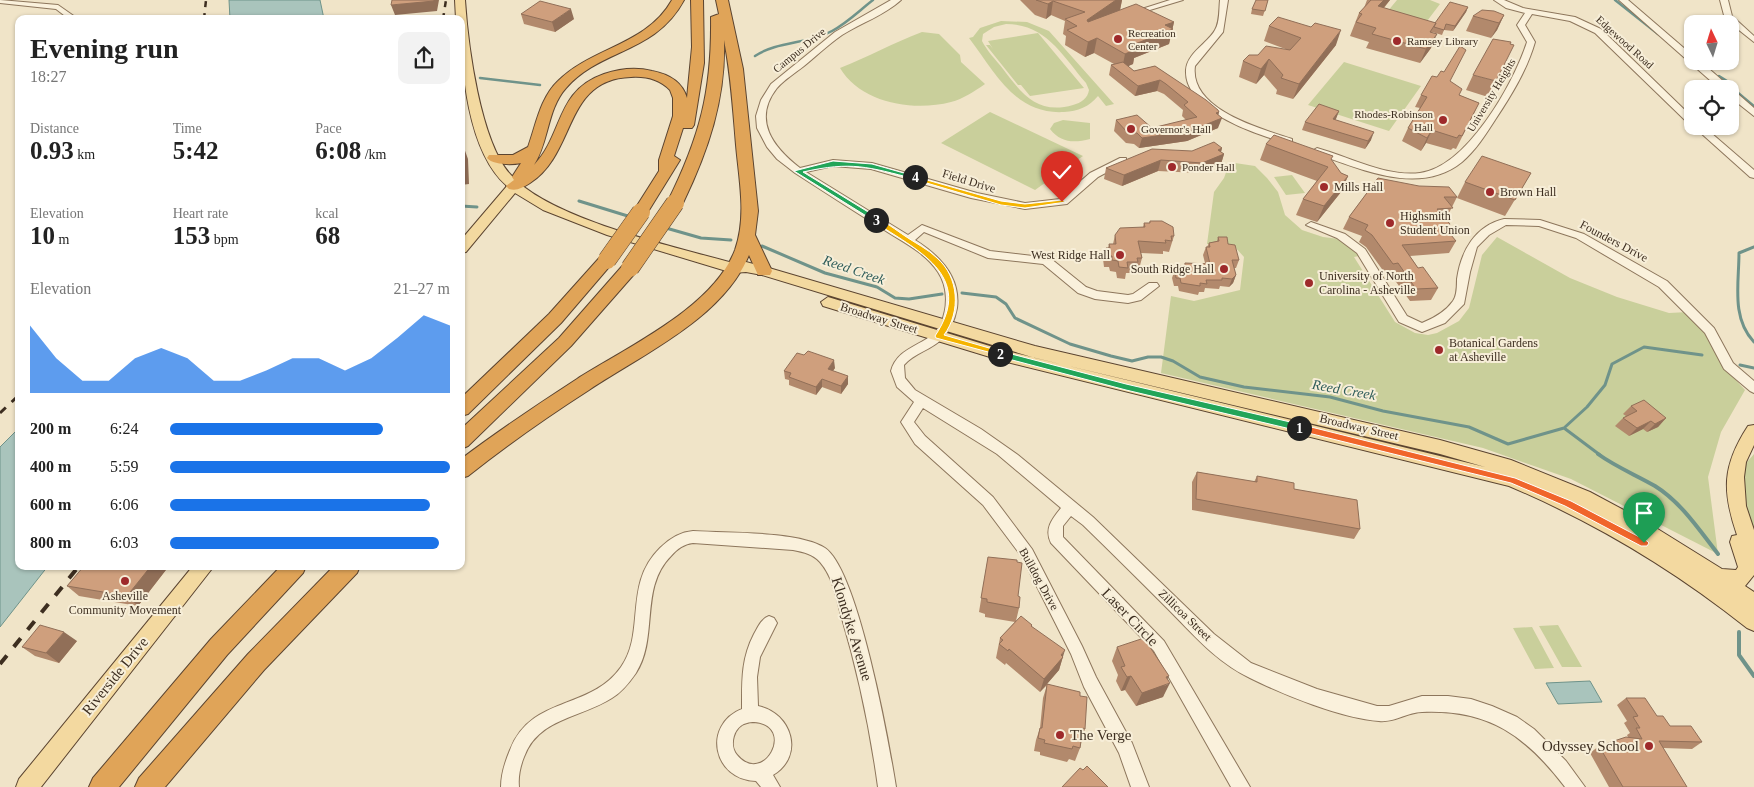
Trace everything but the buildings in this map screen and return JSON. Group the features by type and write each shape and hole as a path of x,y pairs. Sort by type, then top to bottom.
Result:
{"highway":[{"path":"514,186 534,150 550,103 561,86 581,70 657,27 673,10 678,0"},
{"path":"465,405 542,334 573,301 629,231 665,169 672,161 685,130 693,100 698,63 697,0"},
{"path":"465,437 565,342 630,268 675,203 693,168 707,131 713,106 718,62 715,0"},
{"path":"465,467 529,419 699,309 724,284 741,256 748,236 750,210 740,102 722,0"},
{"path":"514,186 530,177 544,162 574,100 582,90 602,78 618,74 655,75 668,81 678,92 680,99 679,115 666,159 665,169"},
{"path":"494,158 515,160 534,150"},
{"path":"748,236 764,271"},
{"path":"102,787 219,647 291,570"},
{"path":"143,787 215,696 328,570"},
{"path":"148,787 256,662 345,570"}],"main road":[{"path":"460,0 461,15"},
{"path":"465,47 468,68 482,123 494,158 514,186 465,244"},
{"name":"Broadway Street","path":"514,186 564,215 733,268 746,267 764,271 943,331 1117,385 1512,480 1568,504 1644,543 1751,607"},
{"name":"Broadway Street","path":"733,268 740,274 943,331 1479,457 1554,484 1592,501 1660,538 1719,577 1751,607"},
{"path":"1719,577 1740,579 1746,574 1748,568 1730,517 1734,498 1735,470 1744,444 1754,431"},
{"path":"1734,498 1754,554"},
{"name":"Riverside Drive","path":"27,787 202,570"}],"street":[{"name":"Campus Drive","path":"897,0 838,34 774,86 766,100 761,116 766,137 780,157 798,171 909,240 935,260 948,279 952,299 943,331"},
{"path":"1128,14 1179,0"},
{"name":"University Heights","path":"1224,0 1221,28 1200,52 1191,67 1191,79 1197,91 1223,116 1240,125 1367,168 1400,175 1428,176 1450,168 1465,156 1494,116 1527,57 1531,42 1521,25 1530,12"},
{"name":"Edgewood Road","path":"1498,0 1530,12 1554,14 1586,22 1598,31 1684,114"},
{"path":"1623,0 1684,52"},
{"path":"1724,0 1728,17 1754,40"},
{"path":"0,1 58,7 69,15"},
{"path":"1705,70 1716,80"},
{"path":"1739,100 1754,113"},
{"path":"1708,135 1754,174"},
{"name":"Field Drive","path":"798,171 833,163 872,166 984,199 1025,206 1062,202 1094,175 1122,160"},
{"name":"Founders Drive","path":"1311,225 1353,243 1362,252 1403,319 1422,328 1441,320 1460,301 1464,272 1472,246 1496,224 1521,221 1540,223 1580,236 1663,284 1710,331 1728,366 1754,388"},
{"path":"909,240 922,228 988,254 1046,261 1082,290 1110,298 1137,297 1153,286"},
{"name":"Zillicoa Street","path":"943,331 909,354 897,366 900,382 921,401 965,425 1002,450 1069,508 1088,521 1206,637 1245,668 1299,691 1371,712 1390,714 1419,704 1460,704 1511,720 1554,757 1576,787"},
{"name":"Bulldog Drive","path":"921,401 908,422 920,440 988,500 1027,552 1077,650 1090,682 1126,749 1140,787"},
{"name":"Laser Circle","path":"1069,508 1056,524 1056,539 1159,646 1241,787"},
{"name":"Klondyke Avenue","path":"510,787 515,754 529,730 546,717 605,695 622,680 631,665 637,648 646,580 652,566 672,545 688,538 793,544 808,547 823,555 840,584 857,638 874,706 887,787"},
{"path":"750,715 750,662 759,636 769,623"},
{"path":"761,714 772,718 780,725 784,735 784,747 779,758 771,766 760,772 748,772 737,768 729,760 725,750 726,738 730,728 739,719 761,714"},
{"path":"760,772 771,787"}],"green space":[{"path":"1397,0 1430,0 1440,4 1421,29 1382,18"},
{"path":"1001,21 1027,22 1049,31 1114,104 1106,106 1098,96 1087,106 1064,112 1047,111 1019,99 998,77 969,38 973,37 980,28","holes":["1006,24 1020,25 1043,35 1061,52 1086,83 1089,90 1084,100 1073,105 1050,107 1040,105 1017,87 982,41 983,34 994,27"]},
{"path":"922,32 939,34 960,55 961,62 985,84 964,97 951,102 921,106 905,105 874,97 849,80 840,68 901,41"},
{"path":"1038,33 1084,88 1030,96 1021,85 1018,85 986,45 990,45 993,49 988,41"},
{"path":"1344,62 1421,86 1389,131 1308,105"},
{"path":"990,112 1083,156 1035,190 941,143"},
{"path":"1063,120 1090,123 1090,139 1068,141 1054,134 1050,129 1054,123"},
{"name":"Botanical Gardens at Asheville","path":"1235,163 1255,166 1267,178 1278,192 1285,215 1302,230 1323,237 1339,239 1355,249 1359,256 1354,257 1395,322 1415,333 1428,335 1437,333 1459,321 1469,308 1482,255 1497,237 1570,278 1617,297 1669,313 1688,312 1704,331 1722,365 1745,390 1721,432 1708,477 1718,554 1571,479 1483,448 1161,373 1171,296 1194,301 1240,290 1244,257 1234,246 1207,244 1214,192 1224,178 1228,167"},
{"path":"1292,175 1305,193 1286,195 1274,177"},
{"path":"1754,454 1754,531 1745,508 1741,483 1744,467"},
{"path":"1558,625 1582,667 1562,667 1539,626"},
{"path":"1532,627 1554,668 1535,669 1513,628"}],"water":[{"path":"229,0 320,0 323,15 230,15"},
{"path":"15,432 15,570 45,570 0,627 0,447"},
{"path":"1590,681 1602,702 1558,704 1546,683"}],"waterway":[{"path":"755,56 773,48 832,31 873,0"},
{"path":"1615,0 1658,34"},
{"path":"1719,76 1735,86 1731,87 1754,106"},
{"path":"480,78 540,85"},
{"name":"Reed Creek","path":"579,201 631,217"},
{"name":"Reed Creek","path":"465,206 477,207"},
{"name":"Reed Creek","path":"666,228 701,238 731,240"},
{"name":"Reed Creek","path":"762,246 825,273 877,287 895,298 909,299 942,294"},
{"name":"Reed Creek","path":"1754,247 1739,253 1738,288 1739,311 1742,322 1754,342"},
{"name":"Reed Creek","path":"962,293 996,297 1006,304 1015,318 1070,344 1132,361 1148,357 1161,357 1173,361 1200,377 1244,387 1330,397 1383,411 1469,427 1508,444 1564,428"},
{"name":"Reed Creek","path":"1564,428 1587,407 1605,385 1612,364 1644,347 1702,355"},
{"name":"Reed Creek","path":"1740,365 1754,368"},
{"path":"1564,428 1600,455"},
{"path":"1598,454 1655,486 1673,500 1690,517 1718,554"},
{"path":"1739,632 1739,655 1754,676"}],"railway":[{"path":"204,15 206,0"},
{"path":"444,15 446,0"},
{"path":"0,413 15,399"},
{"path":"0,664 76,570"}],"place":[{"name":"Recreation Center","path":"1118,39"},
{"name":"Ramsey Library","path":"1397,41"},
{"name":"Rhodes-Robinson Hall","path":"1443,120"},
{"name":"Governor's Hall","path":"1131,129"},
{"name":"Ponder Hall","path":"1172,167"},
{"name":"Mills Hall","path":"1324,187"},
{"name":"Brown Hall","path":"1490,192"},
{"name":"Highsmith Student Union","path":"1390,223"},
{"name":"West Ridge Hall","path":"1120,255"},
{"name":"South Ridge Hall","path":"1224,269"},
{"name":"University of North Carolina - Asheville","path":"1309,283"},
{"name":"Botanical Gardens at Asheville","path":"1439,350"},
{"name":"Asheville Community Movement","path":"125,581"},
{"name":"The Verge","path":"1060,735"},
{"name":"Odyssey School","path":"1649,746"}],"route":[{"path":"1062,202 1025,206 1001,203 872,166 850,163 833,163 798,171 909,240 935,260 942,268 952,293 952,306 946,326 939,336 1126,387 1400,451 1512,480 1568,504 1644,543"}]}
